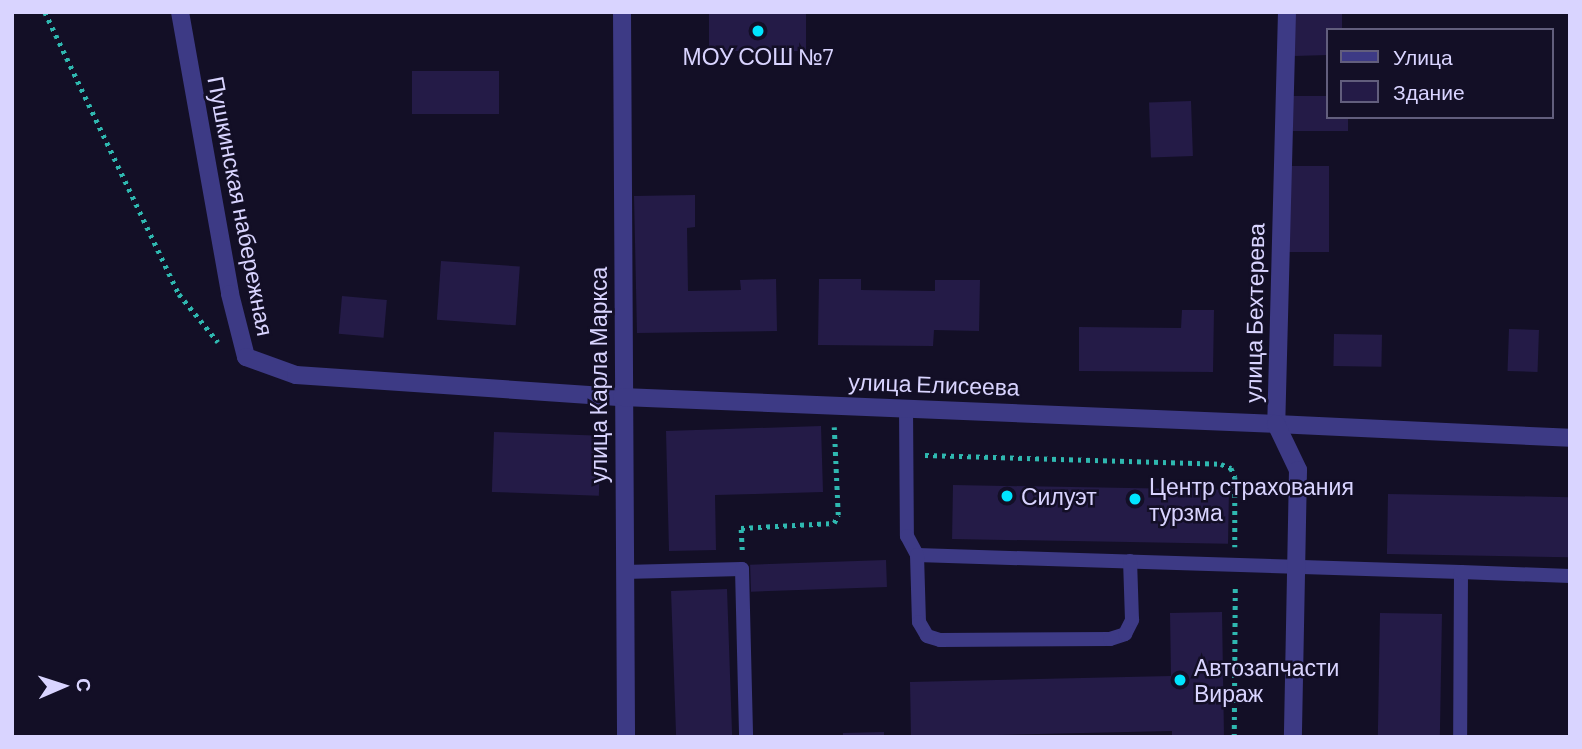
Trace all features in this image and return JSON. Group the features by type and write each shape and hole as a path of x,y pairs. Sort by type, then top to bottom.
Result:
{"street":[{"name":"Пушкинская набережная","path":"180,12 230,294 246,357 296,375"},
{"name":"улица Карла Маркса","path":"622,12 622,397 626,737"},
{"name":"улица Бехтерева","path":"1287,12 1276,424 1298,470 1293,737"},
{"name":"улица Елисеева","path":"296,375 622,397 906,407 1570,438"}],"lane":[{"path":"906,407 907,536 917,555 919,622 927,636 940,640 1110,639 1125,634 1132,620 1130,561"},
{"path":"917,555 1570,576"},
{"path":"624,572 742,569 746,737"},
{"path":"1460,737 1461,572"}],"path":[{"path":"45,12 179,294 222,347 246,357"},
{"path":"742,569 741,528 834,523 838,515 834,422"},
{"path":"906,455 1221,464 1231,468 1235,477 1234,737"}],"building":[{"name":"МОУ СОШ №7","path":"709,12 806,12 806,51 709,51"},
{"path":"1294,13 1342,13 1342,28 1326,28 1326,55 1294,56"},
{"path":"412,71 499,71 499,114 412,114"},
{"path":"1293,96 1326,96 1326,119 1348,119 1348,131 1293,131"},
{"path":"1191,101 1193,156 1151,157 1149,102"},
{"path":"1285,166 1329,166 1329,252 1285,252"},
{"path":"695,195 695,227 687,228 688,291 741,290 740,280 776,279 777,331 637,333 634,196"},
{"path":"441,261 520,267 516,325 437,320"},
{"path":"819,279 861,279 861,290 935,291 935,280 980,280 979,331 934,330 933,346 818,345"},
{"path":"342,296 387,300 384,338 339,334"},
{"path":"1182,310 1214,310 1213,372 1079,371 1079,327 1181,328"},
{"path":"1509,329 1539,330 1538,372 1508,371"},
{"path":"1334,334 1382,335 1381,367 1333,366"},
{"path":"821,426 823,492 715,495 716,550 669,551 666,431"},
{"path":"494,432 601,436 599,496 492,492"},
{"path":"953,485 1229,490 1228,544 952,539"},
{"path":"1388,494 1570,497 1569,557 1387,554"},
{"path":"886,560 887,587 751,592 750,565"},
{"path":"727,589 732,735 676,737 671,591"},
{"path":"1222,612 1224,737 1172,737 1172,731 911,737 910,682 1171,676 1170,613"},
{"path":"1380,613 1442,614 1440,737 1378,737"},
{"path":"884,732 884,737 843,737 843,733"}],"place":[{"name":"МОУ СОШ №7","path":"758,31"},
{"name":"Силуэт","path":"1007,496"},
{"name":"Центр страхования турзма","path":"1135,499"},
{"name":"Автозапчасти Вираж","path":"1180,680"}]}
